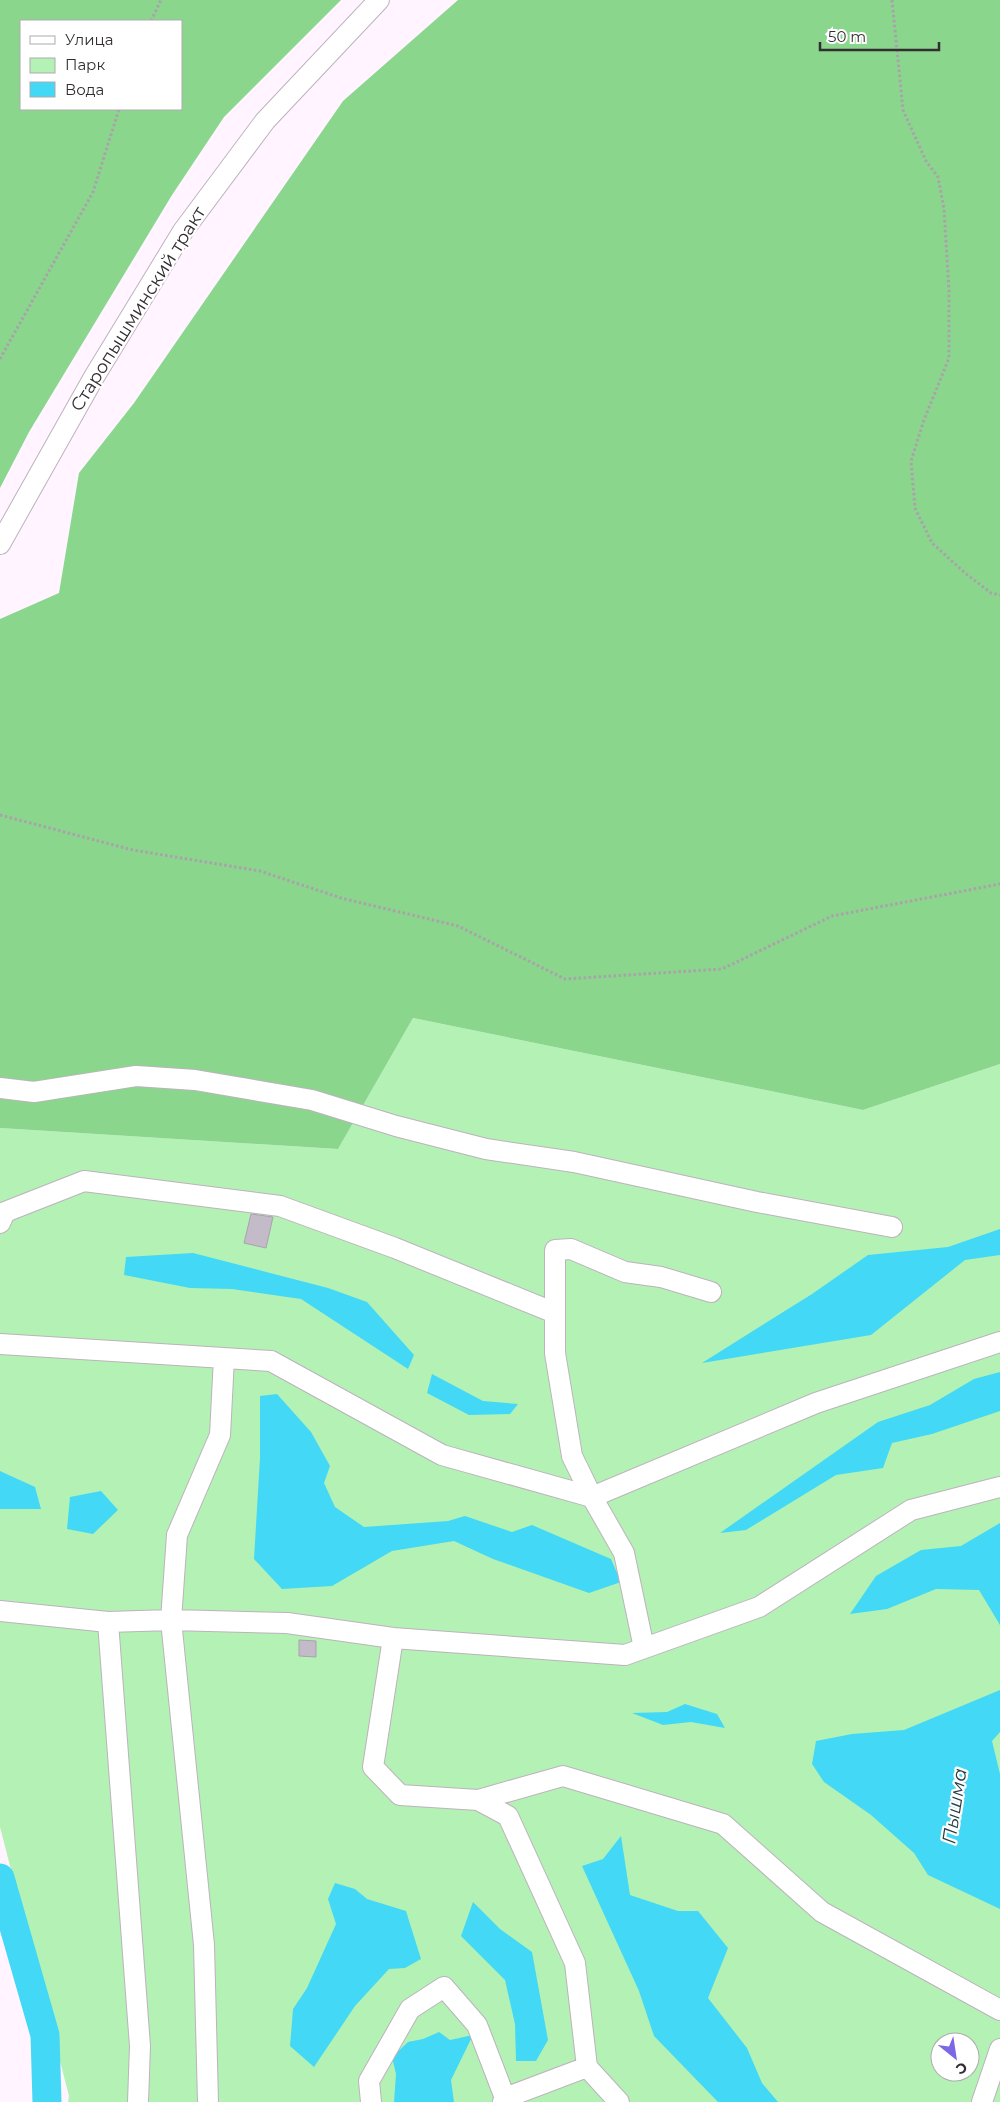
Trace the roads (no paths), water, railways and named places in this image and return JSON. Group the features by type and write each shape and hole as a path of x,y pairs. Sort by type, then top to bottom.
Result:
{"street":[{"name":"Старопышминский тракт","path":"0,544 94,377 183,231 265,121 379,0"},
{"path":"0,1088 34,1092 136,1076 195,1080 312,1100 396,1126 486,1148 574,1162 757,1202 892,1227"},
{"path":"0,1223 5,1212 84,1181 280,1206 395,1248 555,1313"},
{"path":"644,1648 624,1553 592,1497 572,1456 555,1353 555,1250 571,1249 625,1272 661,1277 710,1292"},
{"path":"0,1344 271,1361 442,1454 592,1497 816,1403 1000,1342"},
{"path":"208,2102 204,1945 172,1620 177,1535 220,1435 224,1358"},
{"path":"0,1611 108,1622 172,1620 287,1624 393,1638 625,1655 759,1607 911,1510 1000,1487"},
{"path":"108,1622 140,2046 138,2102"},
{"path":"393,1638 372,1767 400,1795 478,1800 563,1776 723,1824 822,1912 1000,2010"},
{"path":"478,1800 508,1816 575,1963 587,2067 619,2102"},
{"path":"371,2102 369,2081 410,2009 444,1987 477,2024 504,2100 587,2067"},
{"path":"982,2102 1000,2048"}],"water":[{"path":"1000,1229 1000,1255 965,1260 871,1335 702,1363 812,1294 868,1255 948,1247"},
{"path":"193,1253 328,1288 367,1302 414,1355 408,1369 301,1299 232,1289 190,1288 124,1275 126,1257"},
{"path":"1000,1372 1000,1411 932,1434 892,1443 883,1468 836,1475 746,1530 720,1533 878,1422 930,1405 974,1379"},
{"path":"432,1374 483,1401 518,1404 510,1414 469,1415 427,1393"},
{"path":"277,1394 311,1432 330,1466 324,1483 335,1507 364,1527 448,1521 465,1516 512,1532 532,1525 611,1559 621,1582 589,1593 493,1559 454,1541 392,1551 332,1586 282,1589 254,1559 260,1458 260,1396"},
{"path":"0,1471 35,1487 41,1509 0,1509"},
{"path":"101,1491 118,1510 93,1534 67,1529 70,1497"},
{"path":"1000,1523 1000,1625 979,1590 936,1589 887,1609 850,1614 876,1576 921,1550 961,1546"},
{"name":"Пышма","path":"1000,1690 1000,1732 992,1741 1000,1774 1000,1909 928,1875 914,1853 871,1815 824,1782 812,1764 816,1741 852,1734 904,1730"},
{"path":"685,1704 717,1714 725,1728 691,1722 663,1725 632,1713 667,1712"},
{"path":"621,1836 630,1895 678,1911 698,1911 728,1948 708,1998 747,2048 762,2083 778,2102 718,2102 654,2036 639,1991 582,1866 603,1859"},
{"path":"335,1883 355,1889 367,1899 406,1911 421,1959 405,1968 389,1969 355,2006 314,2067 290,2046 293,2009 307,1988 336,1924 328,1899"},
{"path":"473,1902 500,1929 532,1952 548,2040 536,2061 516,2061 515,2024 505,1980 461,1936"},
{"path":"439,2032 450,2040 473,2035 451,2080 454,2102 394,2102 396,2074 392,2057 408,2042 423,2039"}],"waterway":[{"path":"0,1878 45,2035 47,2102"}]}
